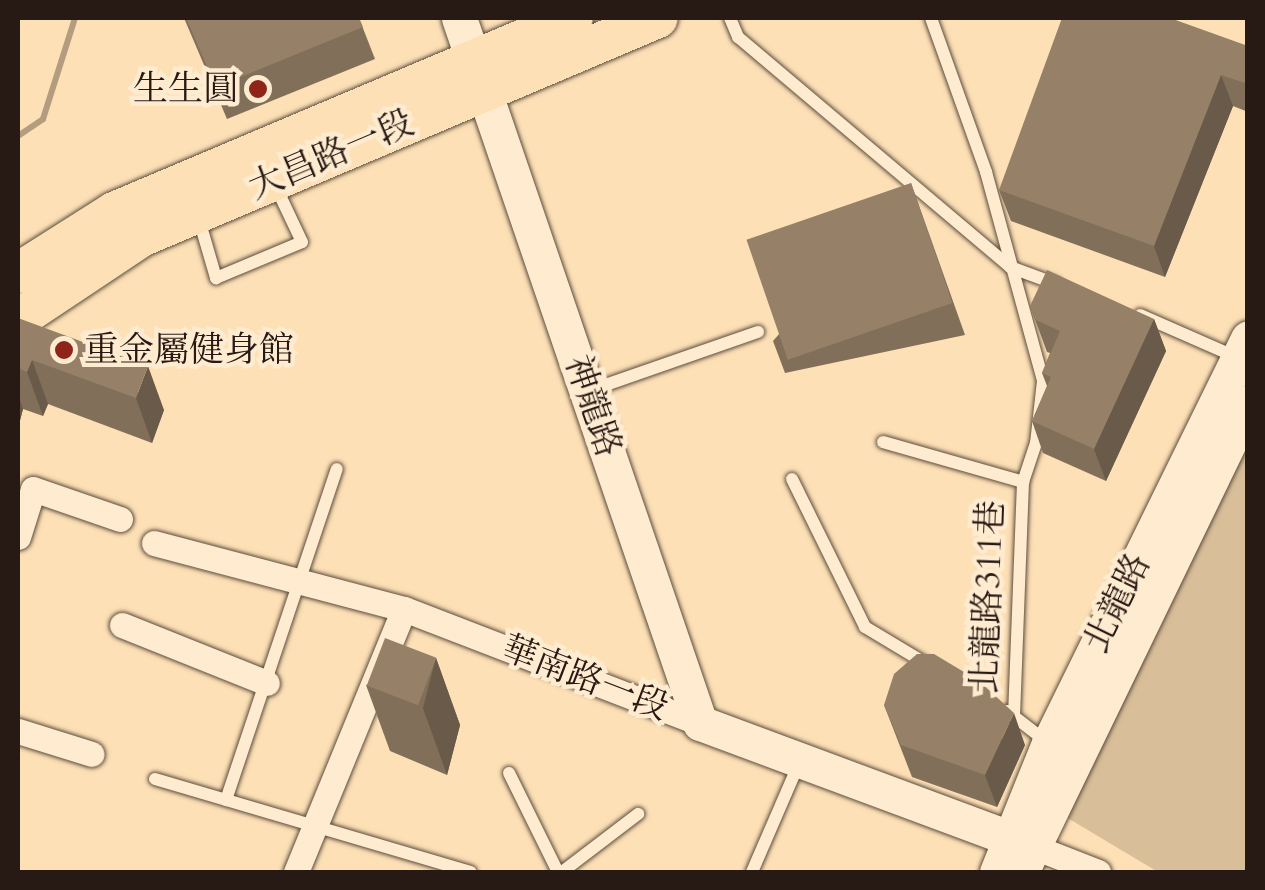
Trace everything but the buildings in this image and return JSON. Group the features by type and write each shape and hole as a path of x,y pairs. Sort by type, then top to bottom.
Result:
{"main road":[{"name":"神龍路","path":"459,18 700,722"},
{"name":"大昌路一段","path":"18,318 87,267 273,180 478,75 573,18"},
{"name":"大昌路一段","path":"18,273 114,212 478,75 658,18"},
{"name":"北龍路","path":"1022,852 1049,743 1244,353"},
{"name":"北龍路","path":"997,872 1022,852 1248,403"},
{"name":"華南路一段","path":"700,722 801,758 1022,852"}],"street":[{"path":"18,537 33,489 120,519"},
{"name":"華南路一段","path":"154,543 404,609 700,722"},
{"path":"296,872 404,609"},
{"path":"122,624 267,683"},
{"path":"18,731 92,754"},
{"path":"1022,852 1098,872"}],"lane":[{"path":"730,18 738,36 1010,267 1065,288"},
{"name":"北龍路311巷","path":"931,18 966,108 1044,381 1036,443 1022,482 1014,715"},
{"path":"197,213 216,278 302,242 273,180"},
{"path":"1120,308 1244,353"},
{"path":"588,390 758,332"},
{"path":"884,442 1022,482"},
{"path":"226,800 302,584 337,469"},
{"name":"北龍路311巷","path":"792,479 865,627 948,676"},
{"name":"北龍路311巷","path":"998,705 1049,743"},
{"path":"752,872 801,758"},
{"path":"509,773 560,872 638,814"},
{"path":"155,779 471,872"}],"shaded area":[{"path":"1247,438 1247,872 1158,872 1066,817"}],"waterway":[{"path":"18,136 43,119 75,18"}],"place":[{"name":"生生圓","path":"258,89"},
{"name":"重金屬健身館","path":"64,350"}]}
